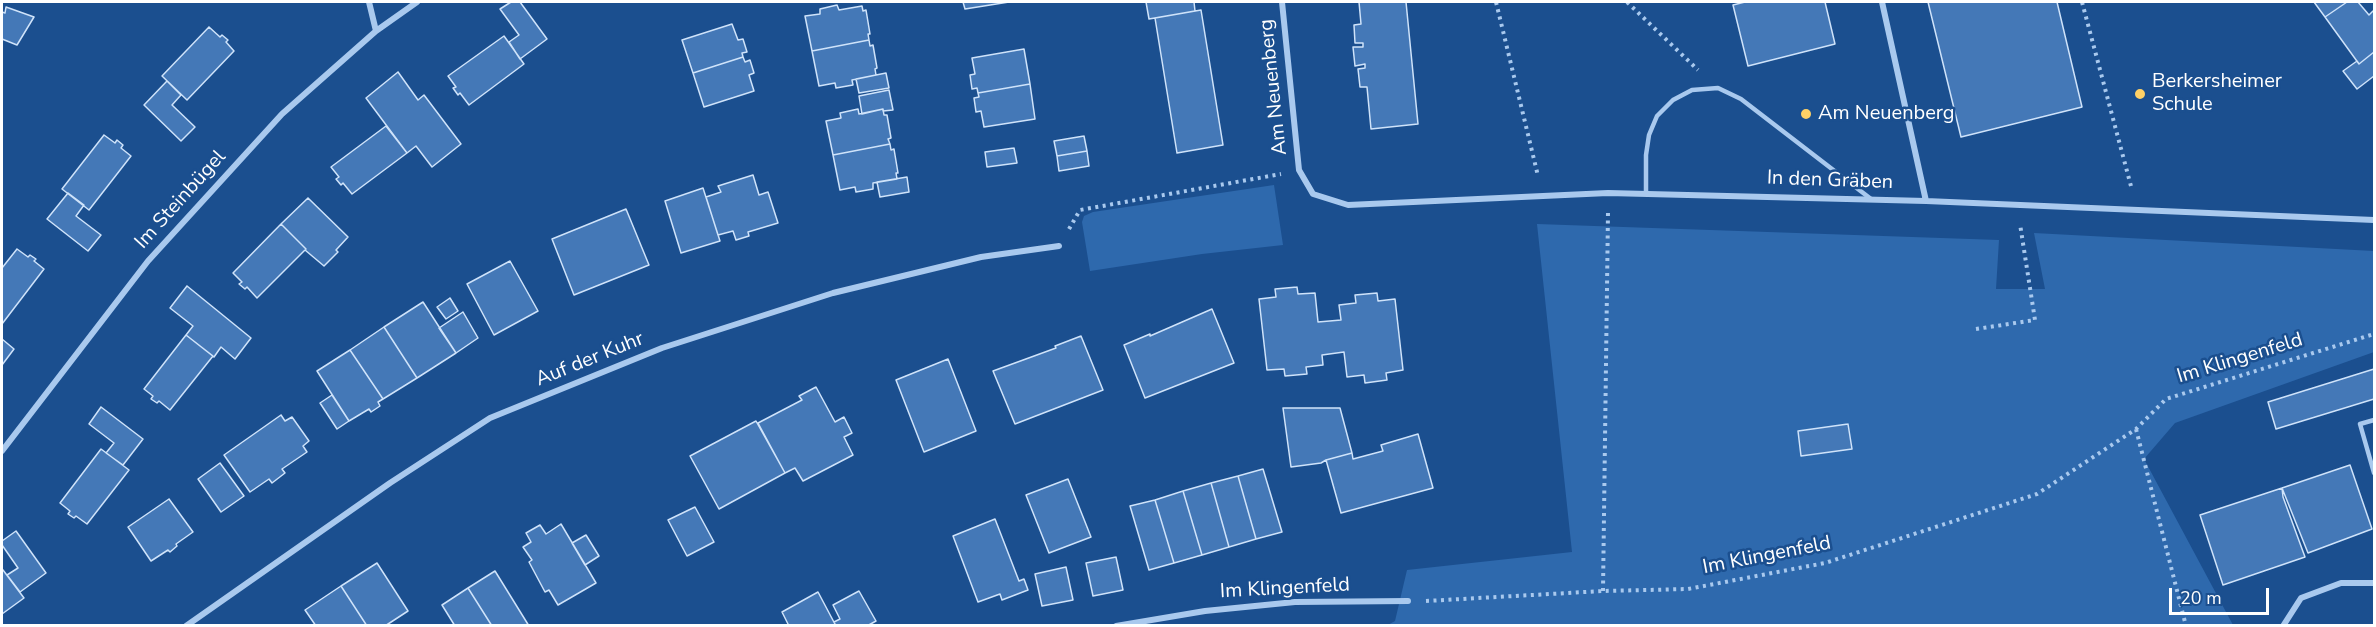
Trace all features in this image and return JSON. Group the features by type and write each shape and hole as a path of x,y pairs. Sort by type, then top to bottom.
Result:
{"street":[{"path":"369,2 376,31"},
{"name":"Im Steinbügel","path":"2,451 148,261 282,114 376,31 417,2"},
{"name":"Am Neuenberg","path":"1282,2 1299,170"},
{"path":"1881,2 1926,201"},
{"name":"In den Gräben","path":"1299,170 1313,194 1348,205 1608,193 1871,199 2374,220"},
{"name":"Auf der Kuhr","path":"186,626 390,483 490,418 662,348 833,293 981,257 1059,246"},
{"path":"2283,626 2301,598 2341,583 2374,584"},
{"name":"Im Klingenfeld","path":"1116,626 1205,611 1295,602 1408,601"}],"lane":[{"path":"1646,194 1647,145 1657,116 1673,100 1692,90 1718,88 1740,99 1871,199"},
{"path":"2374,420 2360,424 2374,473"}],"path":[{"path":"1496,2 1543,196"},
{"path":"1627,2 1718,88"},
{"path":"2082,2 2137,211"},
{"path":"1059,246 1080,210 1299,170"},
{"path":"1603,591 1608,193"},
{"path":"1976,329 2035,320 2017,206"},
{"name":"Im Klingenfeld","path":"1408,601 1688,589 1825,563 2037,494 2136,429 2166,399 2374,334"},
{"path":"2136,429 2186,626"}],"shaded area":[{"path":"1274,185 1283,245 1202,254 1090,271 1082,222 1084,216 1093,212"},
{"path":"1537,224 1999,240 1996,289 2045,289 2034,233 2374,251 2374,352 2175,423 2144,459 2233,625 1386,626 1395,621 1407,570 1572,552","holes":["1848,424 1852,448 1801,455 1798,431"]}],"building":[{"path":"511,2 520,2 547,39 520,59 509,42 519,35 500,9"},
{"path":"963,2 1009,2 965,9"},
{"path":"1146,2 1194,2 1195,11 1149,19"},
{"path":"1359,2 1406,2 1418,124 1371,129 1367,87 1360,87 1358,69 1365,68 1365,64 1355,66 1353,47 1363,47 1363,43 1355,43 1354,25 1361,24"},
{"path":"1745,2 1825,2 1835,44 1748,66 1733,5"},
{"path":"1928,2 2057,2 2082,107 1961,137"},
{"path":"2314,2 2347,2 2325,17"},
{"path":"2347,2 2358,2 2369,15 2373,11 2374,13 2374,52 2359,64 2325,17"},
{"path":"837,5 839,10 862,6 863,11 866,10 869,40 812,51 805,16 820,14 820,9"},
{"path":"6,7 34,17 17,45 2,39 2,12 5,13"},
{"path":"1201,10 1223,145 1177,153 1155,18"},
{"path":"732,24 738,40 743,39 747,52 742,53 743,57 693,73 682,40"},
{"path":"209,27 220,37 222,35 228,40 226,42 234,51 187,100 162,76"},
{"path":"504,36 524,64 469,105 460,93 458,95 453,88 456,87 448,76"},
{"path":"869,40 870,46 873,45 876,75 852,80 853,85 836,88 835,83 819,86 812,51"},
{"path":"1024,49 1030,84 978,93 977,88 972,89 970,75 975,74 972,58"},
{"path":"2374,52 2374,76 2357,89 2343,71 2357,61 2359,64"},
{"path":"743,57 745,62 750,60 754,73 749,75 754,91 704,107 693,73"},
{"path":"398,72 418,100 424,95 461,144 432,167 416,146 407,153 366,98"},
{"path":"886,73 889,88 859,93 856,79"},
{"path":"167,81 181,95 172,105 195,127 181,141 144,105"},
{"path":"1030,84 1035,119 984,127 981,111 976,112 974,98 979,97 978,93"},
{"path":"889,90 893,110 883,111 883,109 862,114 859,96"},
{"path":"858,109 859,114 883,109 884,115 887,115 890,144 833,155 826,121 841,118 840,113"},
{"path":"386,126 407,153 352,194 343,183 341,185 336,179 339,177 331,167"},
{"path":"104,135 115,143 117,140 123,145 121,148 131,156 89,210 62,189"},
{"path":"1084,136 1087,151 1057,156 1054,141"},
{"path":"890,144 891,150 894,149 897,179 873,183 873,189 856,192 855,187 840,190 833,155"},
{"path":"1014,148 1017,163 987,167 985,152"},
{"path":"1087,151 1089,166 1059,171 1057,156"},
{"path":"753,175 759,195 768,192 778,223 748,232 749,236 736,240 733,231 718,235 706,197 721,192 718,186"},
{"path":"907,177 909,192 880,197 877,182"},
{"path":"703,188 720,241 681,253 665,201"},
{"path":"68,193 84,205 76,216 101,235 88,251 47,219"},
{"path":"308,198 348,237 336,250 338,252 324,266 305,250 281,224"},
{"path":"626,209 649,265 574,295 552,239"},
{"path":"281,224 306,249 257,298 247,287 245,289 239,284 242,282 233,273"},
{"path":"17,249 28,257 30,255 36,259 34,261 44,269 2,324 2,268"},
{"path":"510,261 538,311 494,335 467,284"},
{"path":"187,286 251,338 235,359 221,347 214,357 186,335 193,326 170,308"},
{"path":"1297,287 1298,294 1315,293 1318,322 1341,320 1339,305 1356,303 1355,295 1377,293 1378,301 1395,299 1403,370 1386,373 1387,380 1365,383 1364,375 1347,377 1344,352 1322,355 1323,365 1306,367 1307,374 1285,376 1284,369 1267,370 1259,299 1276,297 1275,289"},
{"path":"450,298 458,311 446,319 437,307"},
{"path":"423,302 456,353 417,378 384,327"},
{"path":"1212,309 1234,363 1145,398 1124,345"},
{"path":"463,312 478,338 456,353 439,328"},
{"path":"384,327 417,378 383,399 350,350"},
{"path":"186,335 213,356 170,410 159,401 157,403 151,399 153,396 144,389"},
{"path":"1081,336 1103,390 1015,424 993,371 1056,348 1055,346"},
{"path":"2,339 14,349 2,365"},
{"path":"350,350 383,399 378,402 380,406 371,412 369,409 349,421 317,371"},
{"path":"948,359 976,431 924,452 896,380"},
{"path":"2374,369 2374,399 2276,429 2268,402"},
{"path":"816,387 835,422 844,417 852,433 844,437 853,455 803,481 795,468 785,473 758,423 802,400 799,396"},
{"path":"332,395 349,421 337,429 320,403"},
{"path":"101,407 143,439 123,465 106,453 114,443 89,424"},
{"path":"1283,408 1340,408 1352,453 1321,463 1291,467"},
{"path":"281,415 285,421 292,417 309,441 303,446 307,452 282,469 285,473 272,483 269,479 250,492 224,455"},
{"path":"756,421 785,473 719,509 690,456"},
{"path":"1848,424 1852,449 1801,456 1798,431"},
{"path":"1418,434 1433,488 1341,513 1326,460 1352,453 1353,459 1383,451 1381,445"},
{"path":"101,449 129,470 87,524 76,516 74,518 68,514 70,511 60,503"},
{"path":"220,463 244,496 221,512 198,479"},
{"path":"2350,465 2372,529 2308,553 2282,488"},
{"path":"1263,469 1282,532 1256,539 1238,476"},
{"path":"1238,476 1256,539 1229,547 1211,483"},
{"path":"1068,479 1091,537 1049,553 1026,495"},
{"path":"1211,483 1229,547 1202,555 1183,491"},
{"path":"2282,488 2283,497 2305,557 2223,585 2200,515"},
{"path":"1183,491 1202,555 1174,563 1155,500"},
{"path":"169,499 193,532 176,544 177,546 170,552 168,550 151,561 128,527"},
{"path":"1155,500 1174,563 1149,570 1130,506"},
{"path":"695,507 714,542 687,556 668,520"},
{"path":"995,519 1019,581 1024,579 1028,590 1002,600 1000,594 978,602 953,536"},
{"path":"561,524 596,583 558,605 549,590 545,592 529,562 532,560 523,547 531,542 526,533 540,525 546,534"},
{"path":"16,531 46,573 20,592 7,575 18,568 2,545 2,541"},
{"path":"586,535 599,556 585,565 572,543"},
{"path":"1116,557 1123,590 1093,596 1086,563"},
{"path":"377,563 408,611 385,626 367,626 341,586"},
{"path":"1066,567 1073,600 1042,606 1035,574"},
{"path":"2,571 24,598 2,614"},
{"path":"495,571 529,626 492,626 468,588"},
{"path":"341,586 367,626 316,626 305,610"},
{"path":"468,588 492,626 455,626 442,605"},
{"path":"859,591 876,621 867,626 836,626 834,622 840,619 833,605"},
{"path":"818,592 836,626 789,626 782,612"}],"place":[{"name":"Berkersheimer Schule","path":"2140,94"},
{"name":"Am Neuenberg","path":"1806,114"}]}
